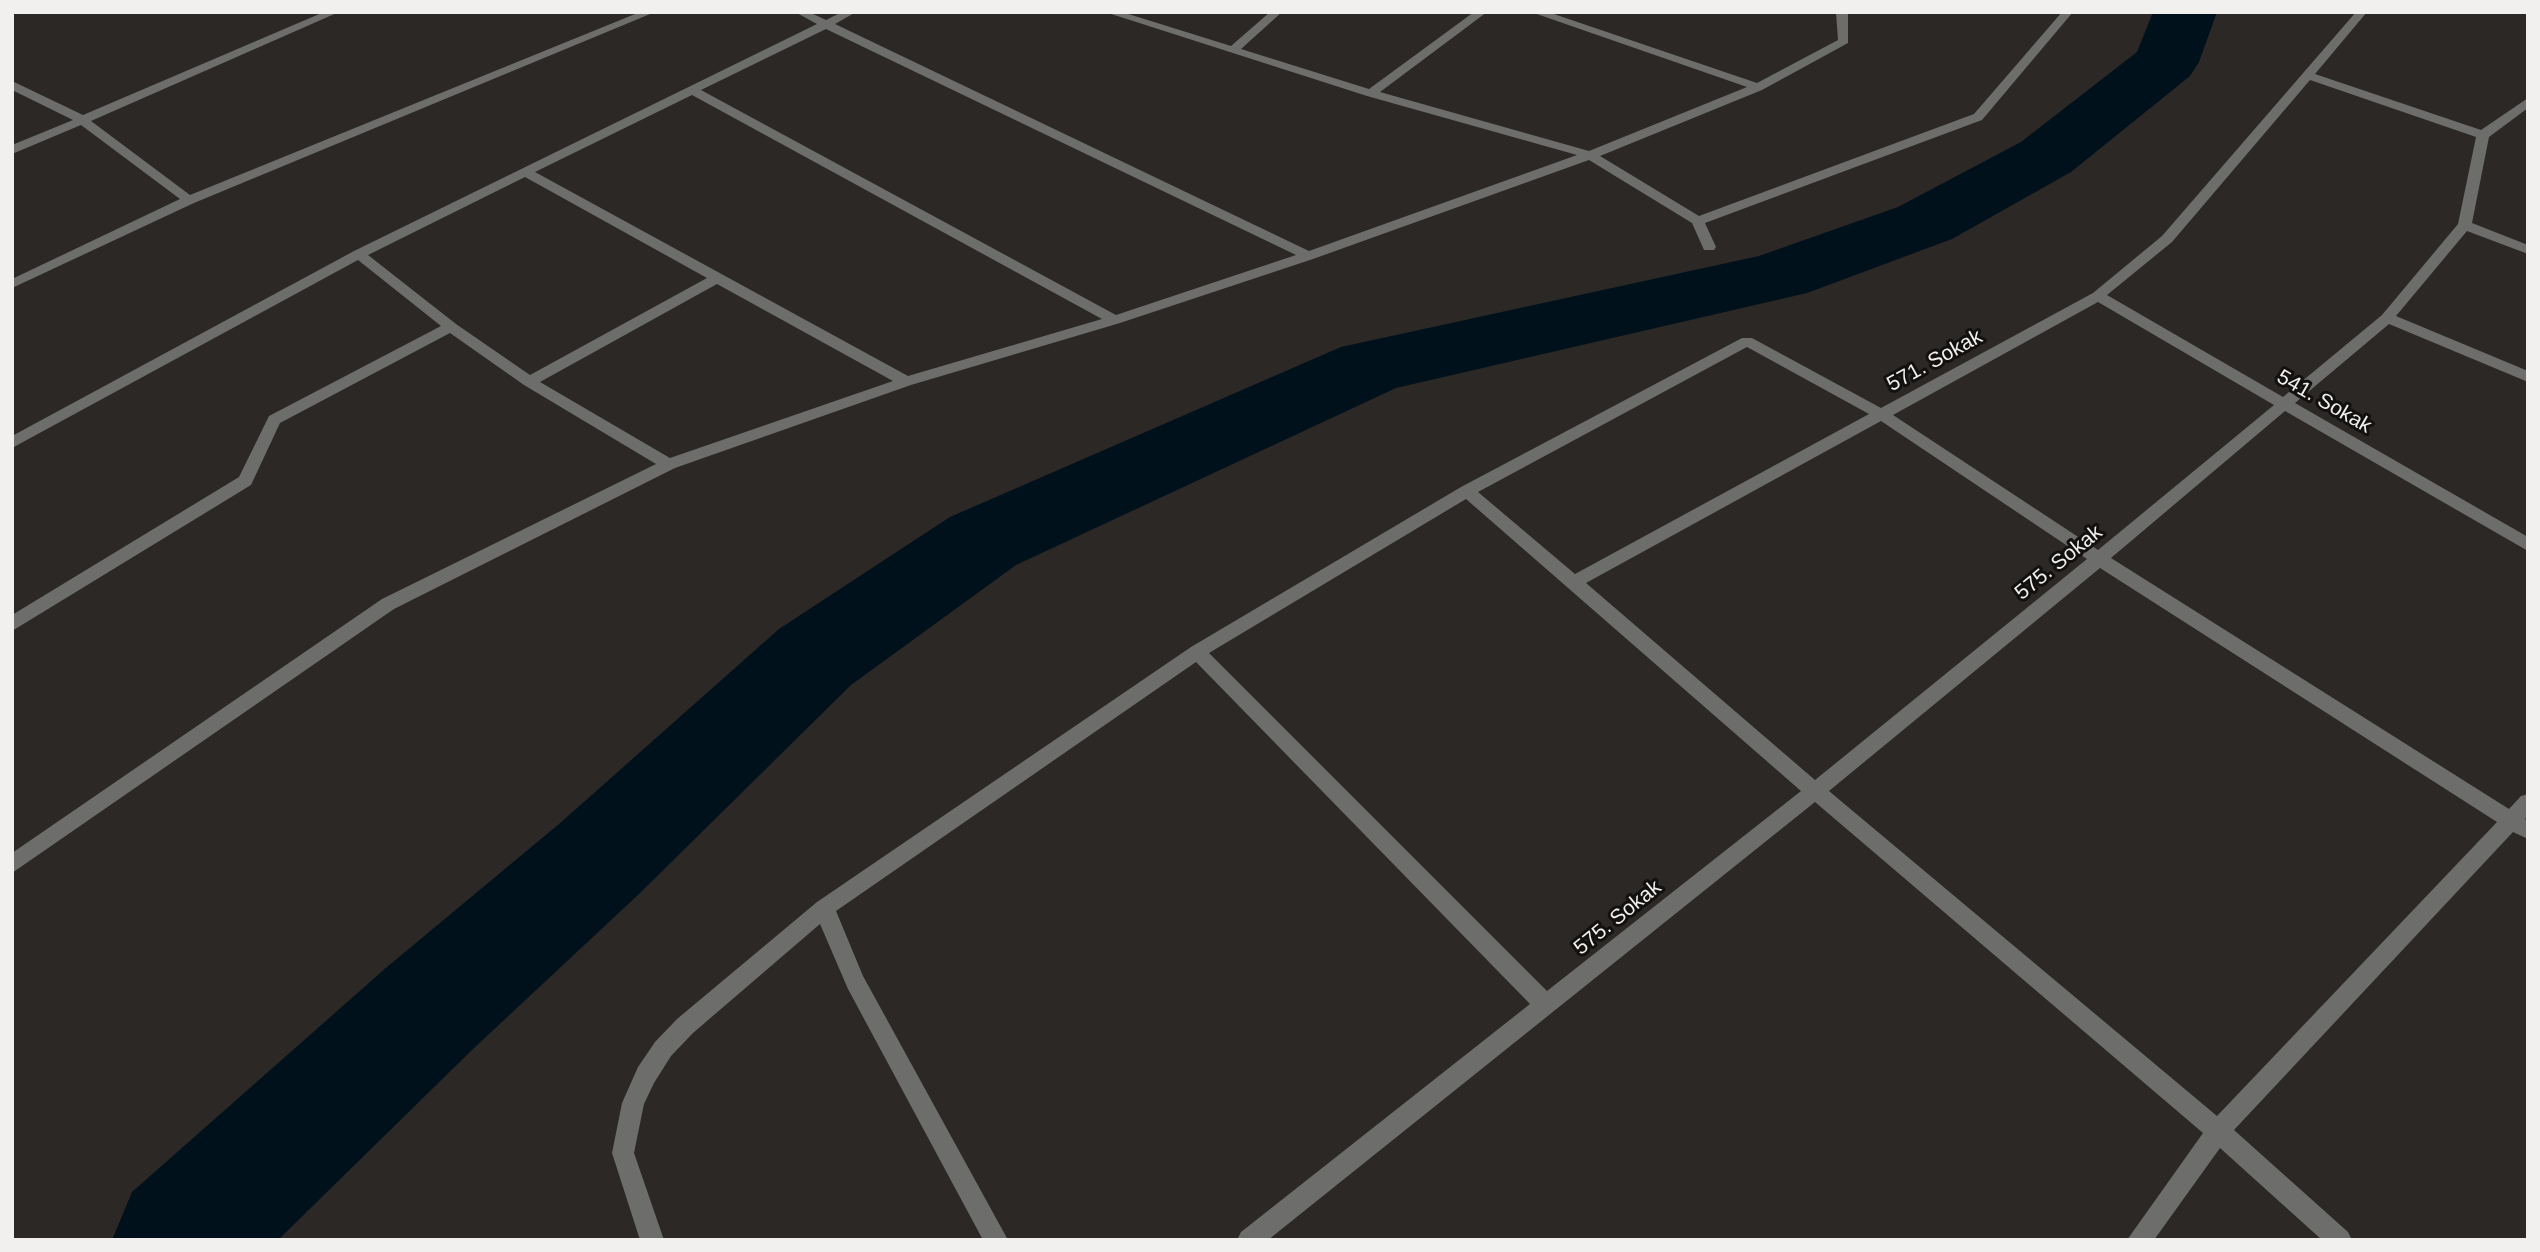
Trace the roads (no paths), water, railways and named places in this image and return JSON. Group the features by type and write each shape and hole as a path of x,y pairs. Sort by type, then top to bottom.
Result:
{"street":[{"path":"12,150 334,12"},
{"path":"12,284 189,200 650,12"},
{"path":"800,12 1308,256"},
{"path":"12,443 359,254 850,12"},
{"path":"1110,12 1371,93 1590,155 1698,221 1709,247"},
{"path":"1234,49 1277,12"},
{"path":"1371,93 1482,12"},
{"path":"1536,12 1758,87"},
{"path":"12,864 388,604 669,464 906,382 1115,320 1308,256 1590,155 1758,87 1844,41 1842,12"},
{"path":"1698,221 1978,117 2068,12"},
{"name":"571. Sokak","path":"1574,582 2098,296 2167,239 2362,12"},
{"path":"2307,75 2483,135 2528,102"},
{"path":"12,85 81,119 189,200"},
{"path":"694,91 1115,320"},
{"name":"575. Sokak","path":"1249,1240 1815,791 2099,559 2387,318 2465,225 2483,135"},
{"path":"525,172 906,382"},
{"path":"2465,225 2528,250"},
{"path":"359,254 451,327 528,382 669,464"},
{"path":"528,382 717,278"},
{"name":"541. Sokak","path":"2098,296 2528,545"},
{"path":"2387,318 2528,377"},
{"path":"12,624 246,481 274,420 451,327"},
{"path":"652,1240 623,1153 633,1103 646,1075 663,1049 685,1026 824,908 1197,652 1467,491 1747,341 1881,414 2099,559 2520,825"},
{"path":"1467,491 1815,791 2218,1131 2340,1240"},
{"path":"1197,652 1546,1005"},
{"path":"2139,1240 2218,1131 2520,825 2528,802"},
{"path":"824,908 855,982 996,1240"}],"waterway":[{"path":"180,1240 430,1008 599,859 815,657 983,541 1371,366 1779,276 1925,223 2046,157 2166,62 2185,12"}]}
